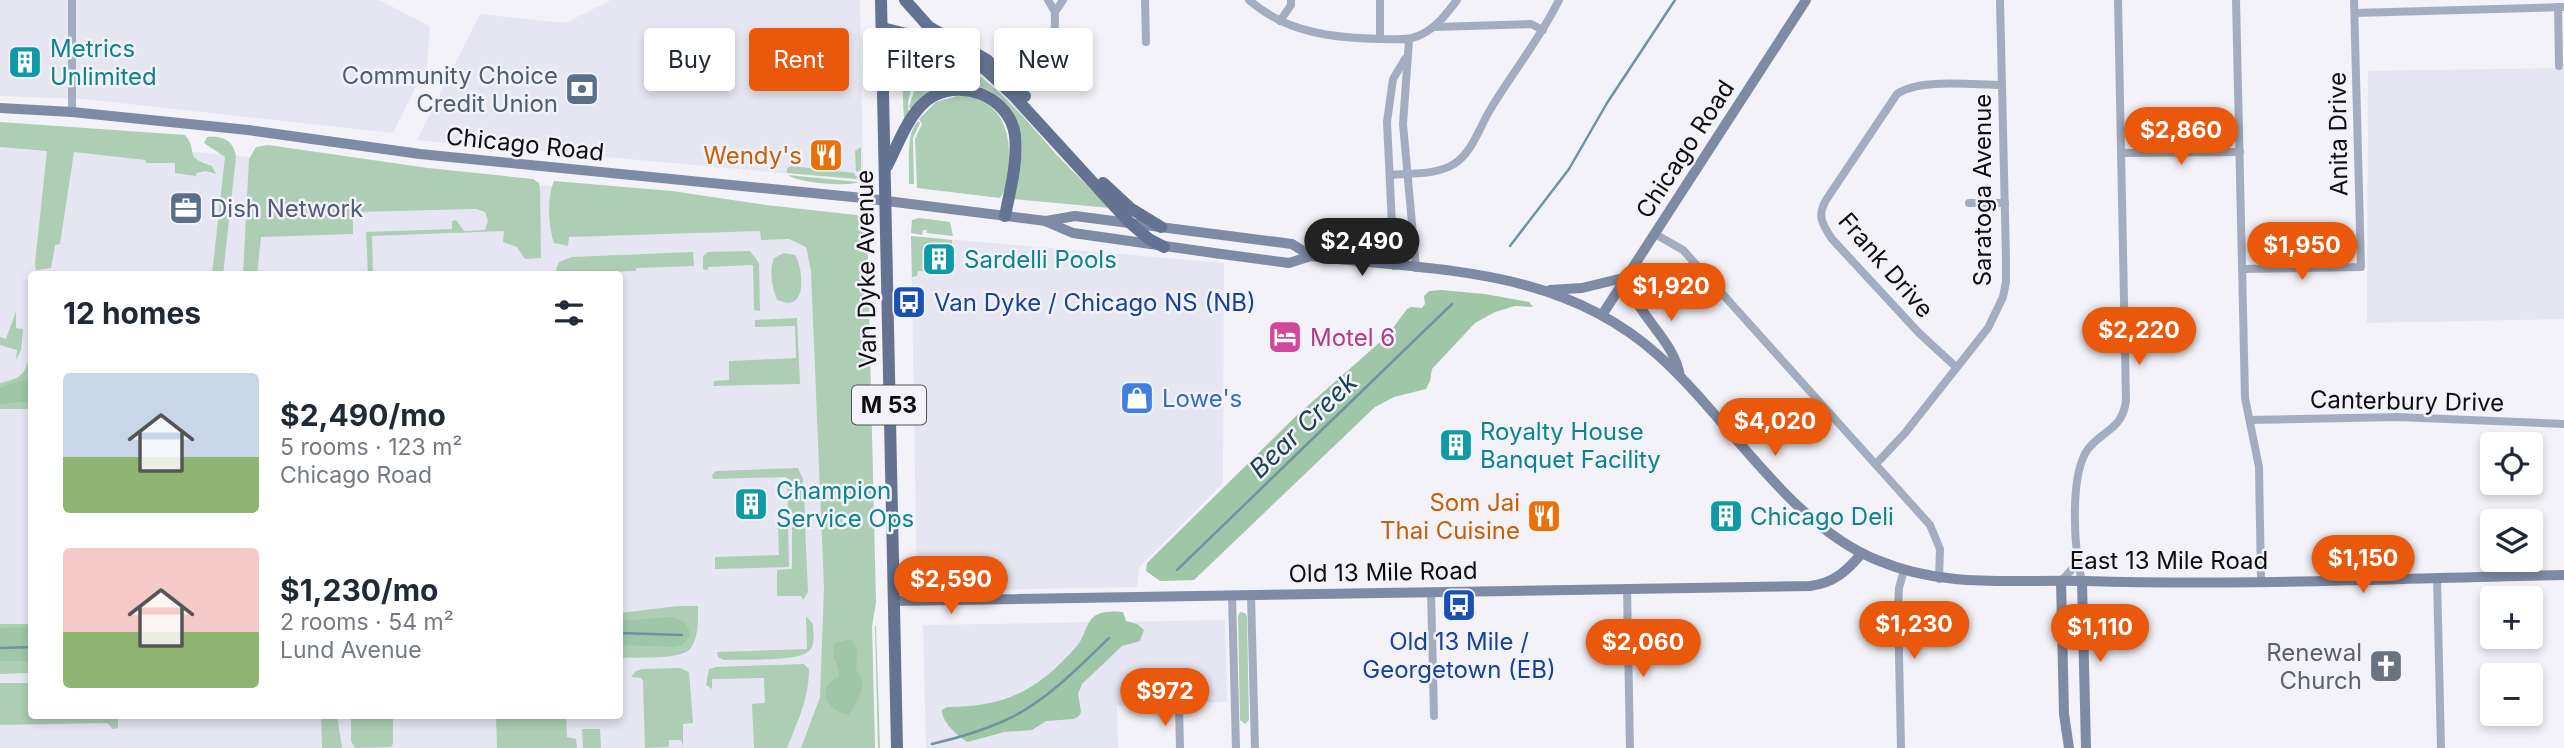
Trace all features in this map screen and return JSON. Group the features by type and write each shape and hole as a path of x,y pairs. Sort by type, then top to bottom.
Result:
{"main road":[{"name":"Van Dyke Avenue","path":"881,0 881,28"},
{"path":"905,0 929,27 976,52 999,69 1109,189 1130,208 1161,226"},
{"name":"Chicago Road","path":"1046,221 1073,233 1289,263 1311,256 1491,276 1546,290 1602,315 1806,0"},
{"path":"980,66 1012,94 1129,222 1149,239 1164,247"},
{"path":"885,170 910,122 928,100 959,89 980,93 990,98 1006,113 1015,135 1015,155 1005,216"},
{"name":"Van Dyke Avenue","path":"883,91 897,748"},
{"name":"Chicago Road","path":"0,108 72,112 248,130 408,153 887,201 1046,221 1075,216 1129,222 1292,244 1311,256"},
{"path":"1546,290 1582,288 1627,277 1634,300 1665,340 1678,363 1679,376"},
{"name":"East 13 Mile Road","path":"1602,315 1644,343 1679,376 1802,510 1826,530 1862,553 1904,570 1939,579 1973,582 2261,581 2564,575"},
{"name":"Old 13 Mile Road","path":"893,601 1821,585 1840,576 1862,553"},
{"path":"2061,581 2064,699 2069,748"},
{"path":"2082,581 2086,748"},
{"path":"2064,699 2074,696 2085,698"}],"street":[{"path":"72,0 72,112"},
{"path":"1048,0 1055,12 1055,28"},
{"path":"1055,12 1063,0"},
{"path":"1145,0 1146,42"},
{"path":"1249,0 1280,21 1315,33 1343,38 1409,40 1435,27 1457,0"},
{"path":"1280,21 1291,5 1291,0"},
{"path":"1380,0 1380,39"},
{"path":"1390,175 1441,169 1464,156 1559,0"},
{"name":"Saratoga Avenue","path":"1876,464 1905,433 1988,328 2003,297 2006,282 2000,0"},
{"path":"2082,581 2077,563 2077,474 2088,450 2116,425 2125,411 2118,0"},
{"path":"2236,0 2245,398 2259,467 2261,581"},
{"name":"Anita Drive","path":"2243,269 2361,267 2354,0"},
{"path":"2355,13 2561,7 2559,66"},
{"path":"1435,27 1531,24 1543,30"},
{"path":"1409,40 1403,124 1416,268"},
{"path":"1394,266 1387,122 1391,89 1397,71 1407,56"},
{"name":"Frank Drive","path":"1956,367 1902,315 1832,239 1822,224 1820,212 1897,94 1904,89 1920,85 2001,85"},
{"path":"2121,153 2240,152"},
{"path":"1969,203 2005,203"},
{"path":"1655,234 1683,250 1935,532 1941,556 1939,579"},
{"name":"Canterbury Drive","path":"2250,421 2398,417 2564,424"},
{"path":"2061,581 2077,563"},
{"path":"1901,748 1898,608 1904,570"},
{"path":"2437,577 2441,748"},
{"path":"1627,589 1630,748"},
{"path":"1431,592 1434,716"},
{"path":"1232,595 1236,748"},
{"path":"1251,595 1255,748"},
{"path":"1179,707 1180,748"}],"shaded area":[{"path":"0,0 379,0 430,26 427,65 393,133 84,99 0,96"},
{"path":"611,0 860,0 863,177 860,180 417,140 480,14 565,23"},
{"path":"2564,68 2564,319 2367,323 2368,71"},
{"path":"0,133 685,199 860,221 875,748 0,748"},
{"path":"911,236 1224,263 1223,483 1139,568 1137,587 917,591"},
{"path":"1225,620 1227,702 1117,705 1118,748 926,748 923,625"}],"green space":[{"path":"980,76 1018,111 1110,208 1013,199 1022,138 1013,113 1002,100 980,87"},
{"path":"903,91 910,91 910,113 904,120"},
{"path":"914,91 932,91 912,110 909,107"},
{"path":"957,96 985,103 995,110 1002,120 1009,144 1009,158 1006,186 1000,198 917,188 915,139 922,124 919,119 936,102"},
{"path":"918,121 920,123 913,138 914,184 909,184 911,134"},
{"path":"0,122 185,135 197,160 212,166 216,174 206,171 196,173 196,176 175,173 175,163 146,163 145,160 74,152 60,244 55,245 51,268 36,270 47,151 0,147"},
{"path":"207,137 226,140 236,156 223,271 212,271 225,157 204,143"},
{"path":"268,145 428,168 533,179 539,183 540,189 541,258 525,259 517,247 503,242 504,231 372,236 373,271 368,271 366,232 452,229 452,221 456,220 464,231 485,230 488,221 485,212 476,209 353,212 353,234 261,237 257,271 243,271 249,159 256,147"},
{"path":"861,147 861,177 859,179 787,173 787,168 791,166 854,173 856,177 860,172 856,171 855,151"},
{"path":"788,175 859,182 823,183"},
{"path":"554,181 672,191 856,215 864,218 867,223 876,603 872,626 875,748 801,748 820,697 824,588 811,271 806,247 789,239 761,240 760,231 569,237 568,246 554,243 549,212"},
{"path":"919,218 950,222 953,236 926,233 927,230 923,230 922,235 911,233 912,220"},
{"path":"911,236 952,240 952,247 924,247 925,271 918,271 917,276 912,277"},
{"path":"750,251 759,263 760,311 754,310 753,265 703,269 703,256 708,252"},
{"path":"693,252 694,266 636,268 636,271 556,271 559,262 572,257"},
{"path":"784,253 795,255 801,276 800,293 795,301 788,303 777,300 772,279 774,258"},
{"path":"1441,290 1529,302 1533,307 1515,306 1495,312 1475,323 1432,369 1426,389 1394,397 1375,407 1194,580 1160,581 1146,571 1147,563 1296,416 1387,336 1407,309 1422,308 1425,304 1424,296 1429,291"},
{"path":"16,311 16,328 23,329 21,350 16,360 17,350 0,345 0,337 6,339"},
{"path":"797,318 800,384 713,386 714,381 729,380 729,361 796,358 795,326 755,327 755,320"},
{"path":"27,364 28,409 0,409 0,383 20,375"},
{"path":"28,380 28,401 0,404 0,388"},
{"path":"798,468 803,479 805,515 788,513 787,477 713,479 712,475 716,471"},
{"path":"778,524 788,525 789,567 715,569 715,557 779,555"},
{"path":"792,525 805,525 808,592 803,600 801,596 777,596 777,570 792,569"},
{"path":"698,606 698,623 693,645 685,653 677,655 623,658 623,613"},
{"path":"1123,612 1126,621 1137,624 1144,630 1140,641 1122,646 1082,684 1078,694 1081,712 1079,716 1074,719 1046,721 1032,730 1004,732 968,742 947,724 942,710 947,707 986,704 1019,694 1062,662 1076,647 1096,615"},
{"path":"1240,612 1247,616 1249,720 1245,724 1240,720"},
{"path":"806,616 813,624 814,638 813,645 803,655 769,659 724,660 718,657 717,652 807,649"},
{"path":"670,617 681,620 688,627 690,635 683,644 675,647 623,645 623,621"},
{"path":"0,624 28,624 28,673 0,674"},
{"path":"876,626 880,748 878,748"},
{"path":"28,627 28,661 0,661 0,628"},
{"path":"853,641 857,652 856,670 863,681 858,699 848,715 834,708 825,693 831,682 839,677 833,652 835,643"},
{"path":"804,664 809,669 807,690 787,748 754,748 752,704 765,703 764,678 712,679 712,689 706,685 709,669 716,667"},
{"path":"680,668 689,672 693,723 683,724 683,747 681,740 669,740 669,747 645,748 643,681 641,678 631,677 642,669"},
{"path":"0,683 28,683 28,719 118,719 118,728 113,729 107,723 0,725"},
{"path":"321,719 337,719 342,748 322,748"},
{"path":"351,719 393,719 391,747 355,748 351,741"},
{"path":"496,719 566,719 567,737 576,739 577,748 497,748"},
{"path":"582,729 600,729 601,748 583,748"}],"waterway":[{"name":"Bear Creek","path":"1510,246 1569,169 1607,103 1675,0"},
{"name":"Bear Creek","path":"1177,570 1452,304"},
{"name":"Bear Creek","path":"623,633 682,635"},
{"name":"Bear Creek","path":"932,744 979,731 1020,713 1060,684 1109,638"},
{"name":"Bear Creek","path":"0,648 28,647"}],"place":[{"name":"Metrics Unlimited","path":"25,62"},
{"name":"Community Choice Credit Union","path":"582,89"},
{"name":"Wendy's","path":"826,155"},
{"name":"Dish Network","path":"186,208"},
{"name":"Sardelli Pools","path":"939,259"},
{"name":"Van Dyke / Chicago NS (NB)","path":"909,302"},
{"name":"Motel 6","path":"1285,337"},
{"name":"Lowe's","path":"1137,398"},
{"name":"Royalty House Banquet Facility","path":"1456,445"},
{"name":"Champion Service Ops","path":"751,504"},
{"name":"Som Jai Thai Cuisine","path":"1544,516"},
{"name":"Chicago Deli","path":"1726,516"},
{"name":"Old 13 Mile / Georgetown (EB)","path":"1459,605"},
{"name":"Renewal Church","path":"2386,666"}]}
